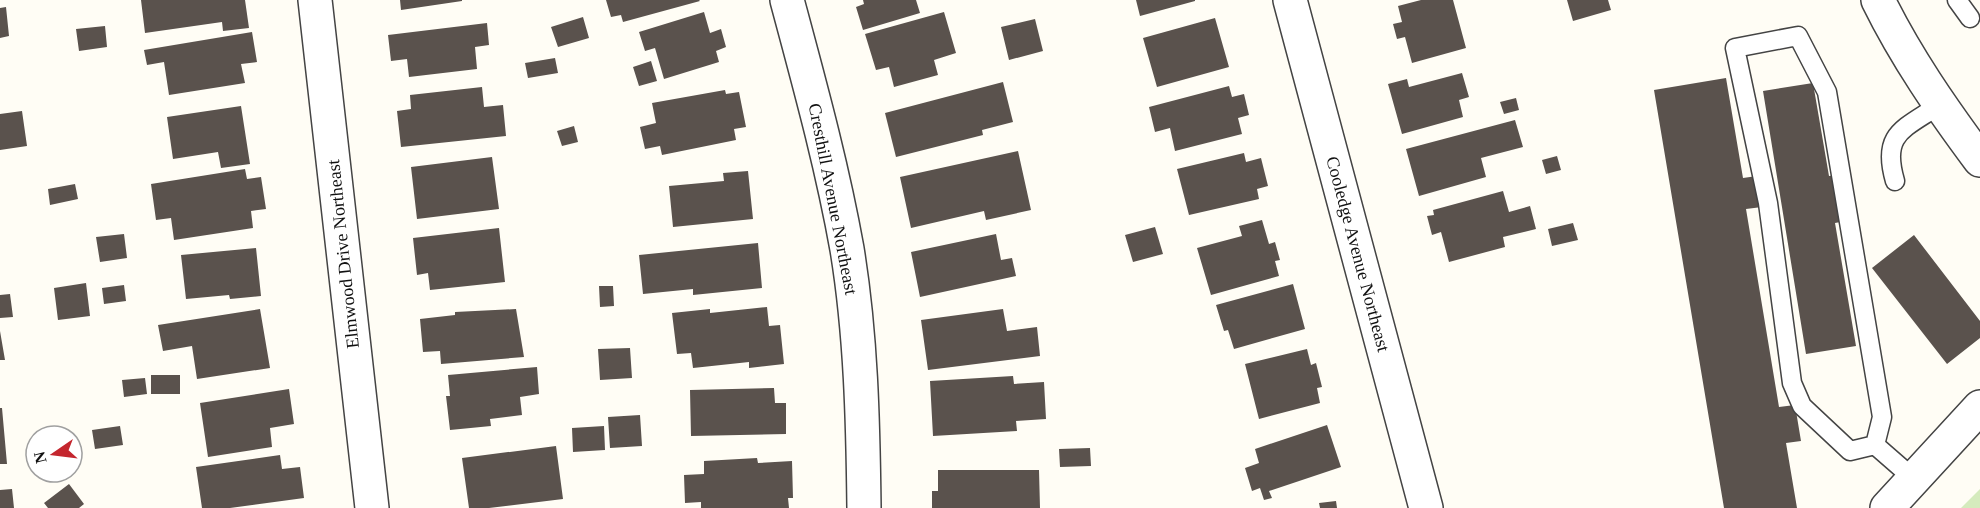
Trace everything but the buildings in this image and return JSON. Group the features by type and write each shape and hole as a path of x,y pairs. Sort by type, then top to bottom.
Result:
{"street":[{"name":"Elmwood Drive Northeast","path":"315,0 372,508"},
{"name":"Cresthill Avenue Northeast","path":"787,0 822,130 847,249 858,332 863,416 864,508"},
{"name":"Cooledge Avenue Northeast","path":"1290,0 1426,508"},
{"path":"1878,0 1888,21 1940,105 1980,160"},
{"path":"1887,508 1980,406"}],"lane":[{"path":"1957,0 1970,18"},
{"path":"1798,36 1827,92 1882,417 1875,446 1850,451 1802,406 1792,383 1767,204 1736,48 1798,36"},
{"path":"1895,181 1890,155 1899,133 1940,105"},
{"path":"1875,446 1914,479"}],"green space":[{"path":"1980,489 1980,508 1961,508"}]}
